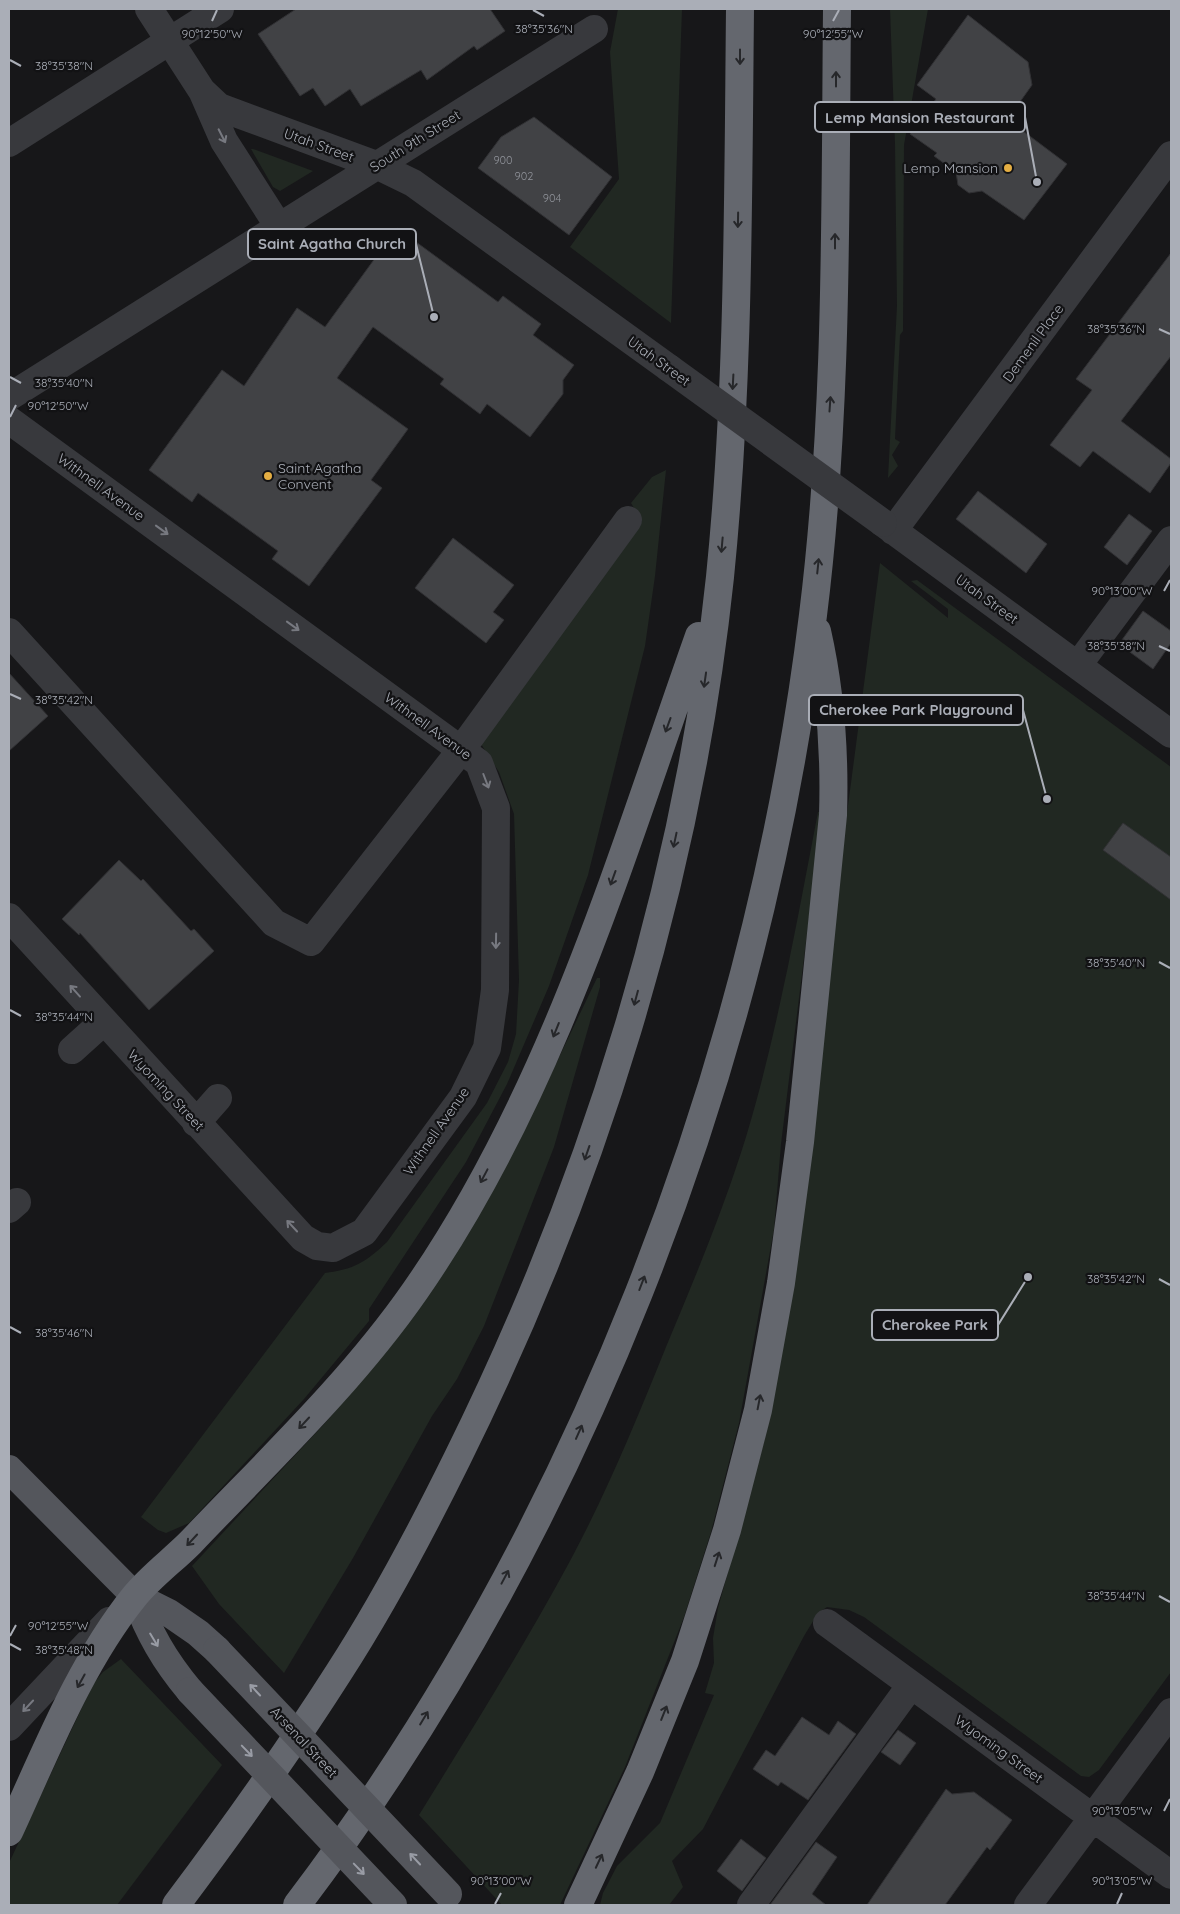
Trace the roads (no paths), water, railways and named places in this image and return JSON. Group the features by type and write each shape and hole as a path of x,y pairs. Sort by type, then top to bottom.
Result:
{"highway":[{"path":"176,1905 248,1809 341,1669 424,1525 497,1379 563,1222 616,1068 660,908 696,746 719,580 734,365 740,9"},
{"path":"297,1905 399,1760 483,1619 562,1470 629,1319 689,1159 736,1000 777,836 797,727 813,614 831,395 835,259 837,9"},
{"path":"9,1832 80,1685 101,1648 135,1596 185,1548 337,1387 414,1292 464,1213 517,1113 556,1032 719,580"},
{"path":"578,1905 640,1772 685,1661 727,1530 758,1410 781,1283 800,1142 833,815 835,761 831,705 813,614"}],"main road":[{"name":"Arsenal Street","path":"9,1469 135,1596 169,1613 198,1633 217,1650 454,1900"},
{"name":"Arsenal Street","path":"135,1596 149,1633 170,1666 190,1691 393,1905"}],"street":[{"name":"Utah Street","path":"149,9 202,91 214,103 227,111 376,165 430,192 1171,734"},
{"path":"9,143 220,9"},
{"name":"South 9th Street","path":"9,397 594,29"},
{"path":"202,91 224,141 279,227"},
{"name":"Demenil Place","path":"888,527 1171,156"},
{"name":"Withnell Avenue","path":"9,420 479,763 496,808 496,990 487,1048 463,1097 364,1232 333,1248"},
{"path":"9,632 274,923 311,942 461,750 628,520"},
{"path":"1078,665 1171,540"},
{"name":"Wyoming Street","path":"9,917 103,1022 303,1238 317,1246 333,1248"},
{"path":"72,1050 103,1022"},
{"path":"196,1123 218,1098"},
{"path":"9,1727 92,1638 135,1596"},
{"name":"Wyoming Street","path":"827,1623 1171,1875"},
{"path":"751,1905 911,1685"},
{"path":"1028,1905 1171,1712"}],"place":[{"name":"Lemp Mansion","path":"1008,168"},
{"name":"Lemp Mansion Restaurant","path":"1037,182"},
{"name":"Saint Agatha Church","path":"434,317"},
{"name":"Saint Agatha Convent","path":"268,476"},
{"name":"Cherokee Park Playground","path":"1047,799"},
{"name":"Cherokee Park","path":"1028,1277"}]}
